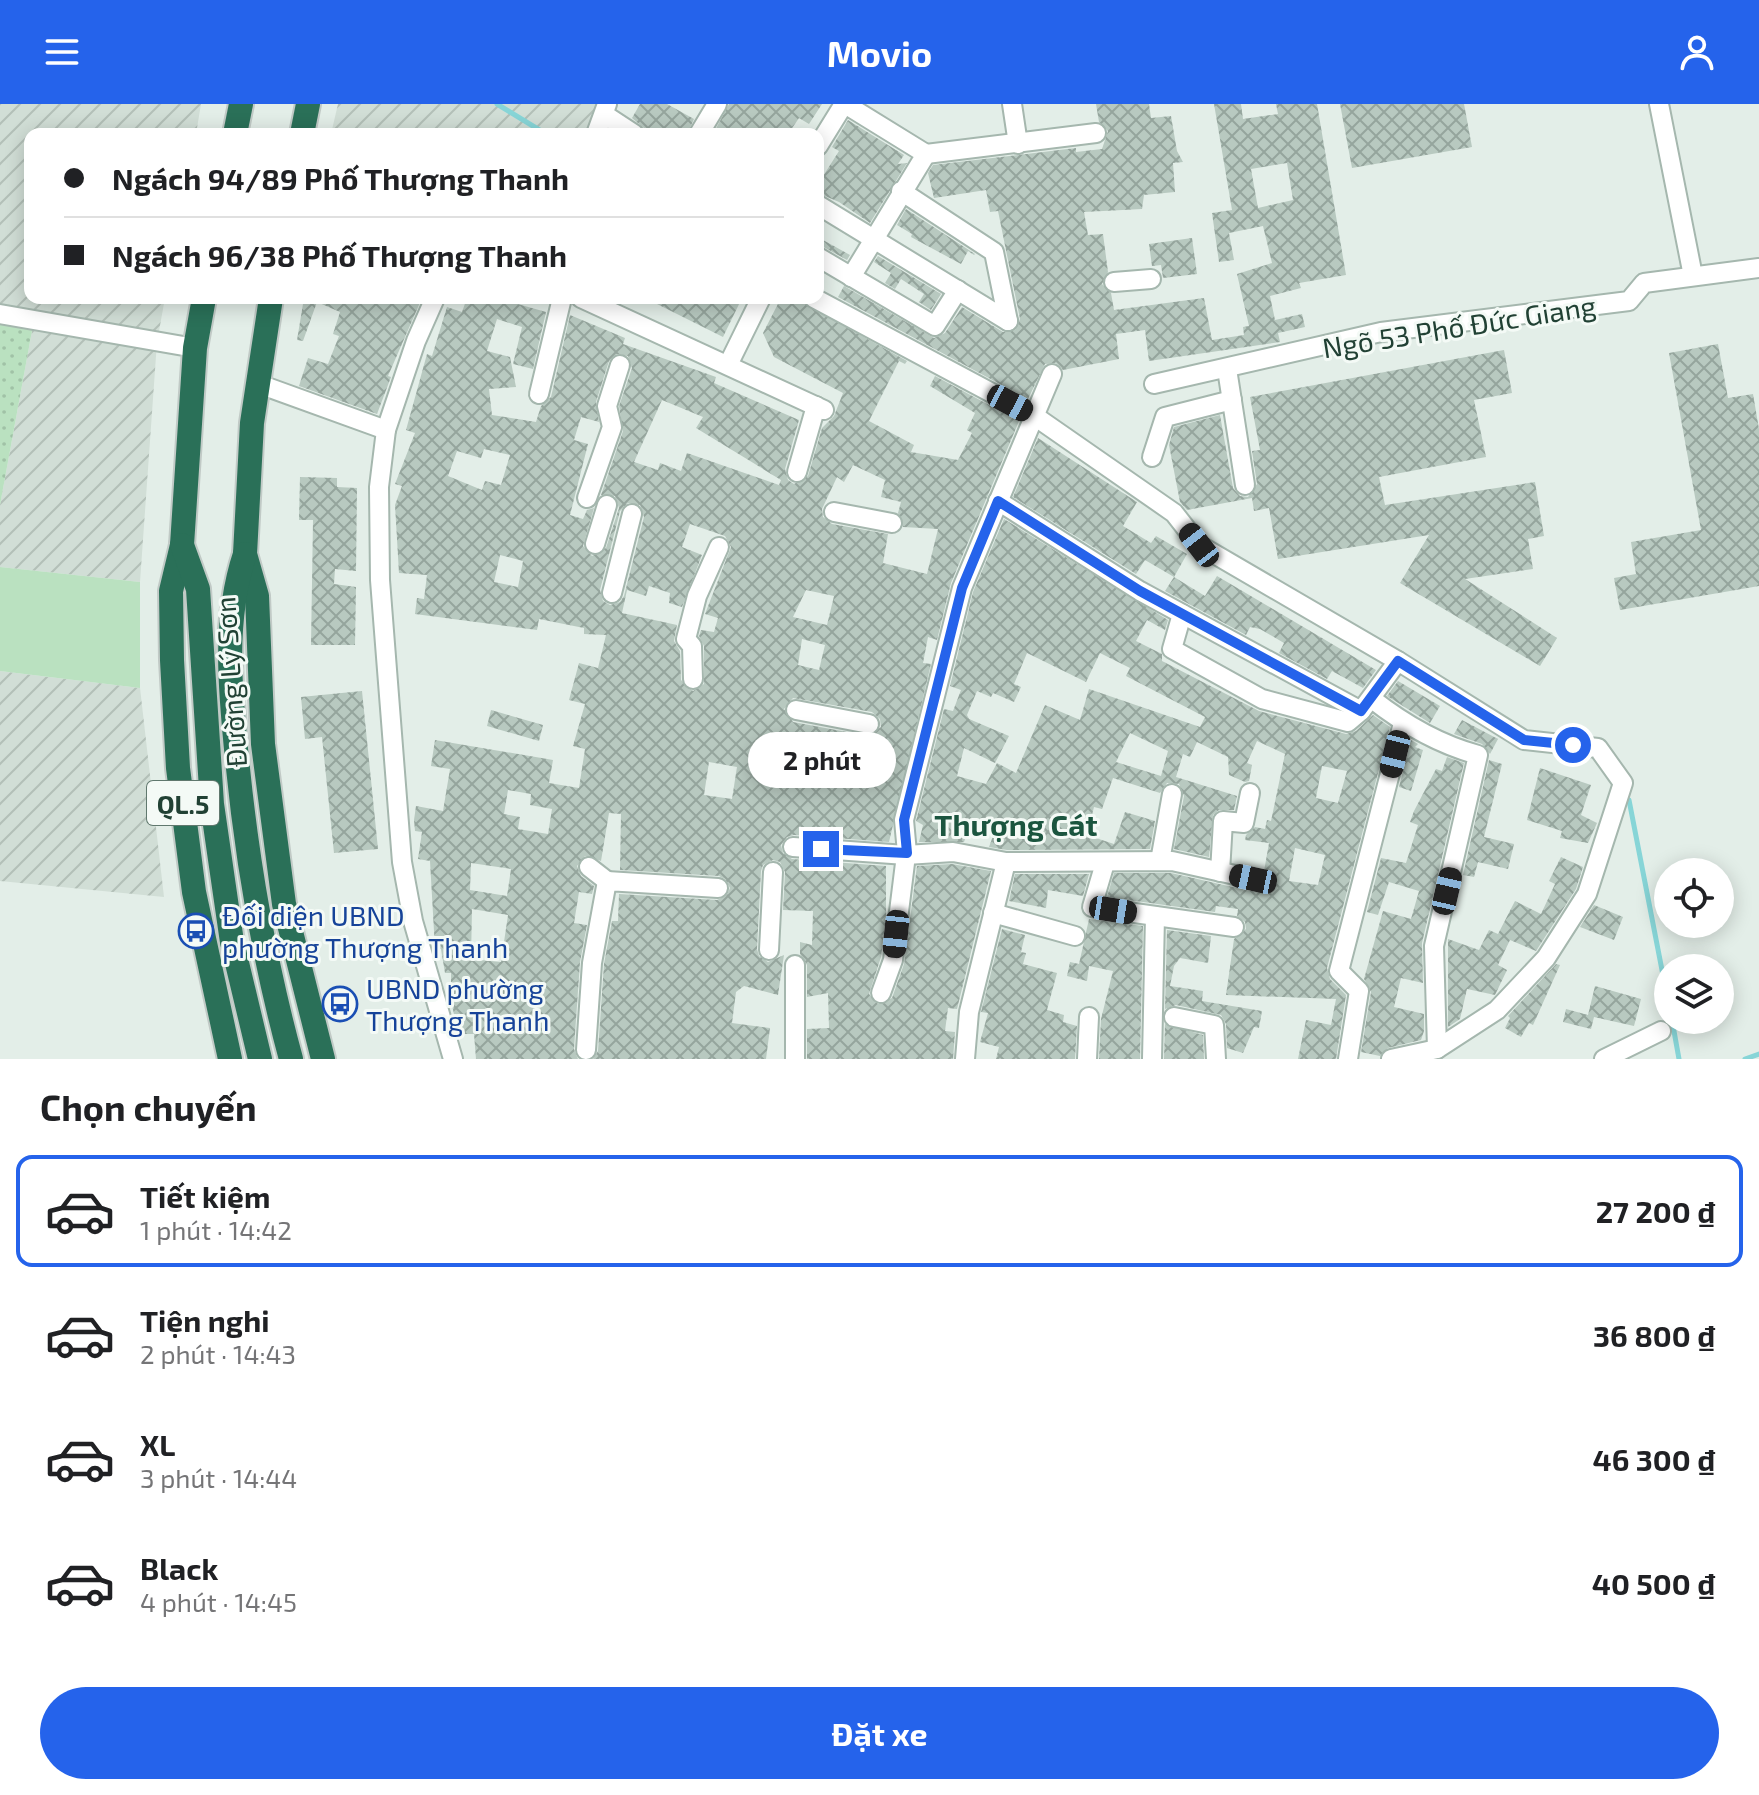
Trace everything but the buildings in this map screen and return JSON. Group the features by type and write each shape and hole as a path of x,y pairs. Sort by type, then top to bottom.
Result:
{"highway":[{"path":"236,128 241,104"},
{"path":"303,128 308,104"},
{"name":"Đường Lý Sơn","path":"203,304 195,348 182,545 171,591 178,768 194,892 230,1059"},
{"name":"Đường Lý Sơn","path":"270,304 256,383 245,554 257,596 263,744 284,904 323,1059"},
{"name":"QL.5","path":"182,545 198,589 212,804 232,942 260,1059"},
{"name":"QL.5","path":"245,554 232,592 230,644 237,761 256,912 291,1059"}],"street":[{"path":"703,128 717,104"},
{"path":"824,137 845,104 926,154 1096,133"},
{"path":"1012,104 1018,144"},
{"path":"1659,104 1693,276"},
{"path":"598,128 606,109 627,128"},
{"path":"851,277 926,154"},
{"path":"824,209 1008,321 994,252 901,191"},
{"path":"824,261 935,326 958,290"},
{"name":"Ngõ 53 Phố Đức Giang","path":"1154,384 1381,332 1629,301 1644,283 1759,268"},
{"path":"1114,282 1151,279"},
{"path":"824,303 1033,415 1174,513 1199,545 1398,661 1524,740 1598,748 1623,783 1587,894 1546,958 1497,1010 1437,1049 1391,1059"},
{"path":"432,304 416,341 386,430 379,487 380,580 396,818 413,921 453,1059"},
{"path":"539,394 561,304"},
{"path":"594,304 820,408 797,472"},
{"path":"728,365 758,304"},
{"path":"0,314 195,348"},
{"path":"587,498 612,427 607,406 620,365"},
{"path":"1227,369 1245,485"},
{"path":"881,993 893,960 906,854 904,820 962,588 1052,374"},
{"path":"256,383 386,430"},
{"path":"1152,457 1165,417 1232,400"},
{"path":"998,501 1182,614 1451,747 1478,755 1434,946 1437,1049"},
{"path":"595,544 607,505"},
{"path":"834,512 892,523"},
{"path":"612,593 632,514"},
{"path":"693,679 692,646 686,639 697,596 719,547"},
{"path":"1182,614 1172,649 1262,699 1348,722 1367,705 1398,661"},
{"path":"796,710 869,724"},
{"path":"1348,1059 1359,991 1339,971 1403,723"},
{"path":"1220,872 1223,821 1244,823 1250,793"},
{"path":"1160,861 1172,794"},
{"path":"793,847 906,854 953,852 1006,862 1160,861 1253,879"},
{"path":"965,1059 969,1012 1006,862"},
{"path":"1105,863 1092,907 1234,927"},
{"path":"589,867 607,881 718,888"},
{"path":"769,950 773,872"},
{"path":"586,1050 592,963 607,881"},
{"path":"993,913 1075,936"},
{"path":"1152,1059 1157,965 1155,916"},
{"path":"795,965 795,1059"},
{"path":"1087,1059 1089,1017"},
{"path":"1174,1017 1214,1025 1216,1059"},
{"path":"1604,1059 1655,1034"}],"shaded area":[{"path":"0,104 201,104 197,128 24,128 24,304 164,304 157,342 140,582 0,567 0,505 34,320 0,314"},
{"path":"338,104 606,104 598,128 332,128"},
{"path":"0,671 140,688 164,897 0,881"}],"green space":[{"path":"0,314 34,320 0,505"},
{"path":"0,567 140,582 140,688 0,671"}],"waterway":[{"path":"497,104 536,128"},
{"path":"1629,800 1659,954"},
{"path":"1675,1034 1679,1059"},
{"path":"1745,1059 1759,1054"}],"place":[{"name":"Đối diện UBND phường Thượng Thanh","path":"196,931"},
{"name":"UBND phường Thượng Thanh","path":"340,1004"}],"district":[{"name":"Thượng Cát","path":"1016,824"}],"route":[{"path":"821,849 906,855 904,820 962,588 998,501 1140,591 1361,711 1398,661 1524,740 1573,745"}]}
